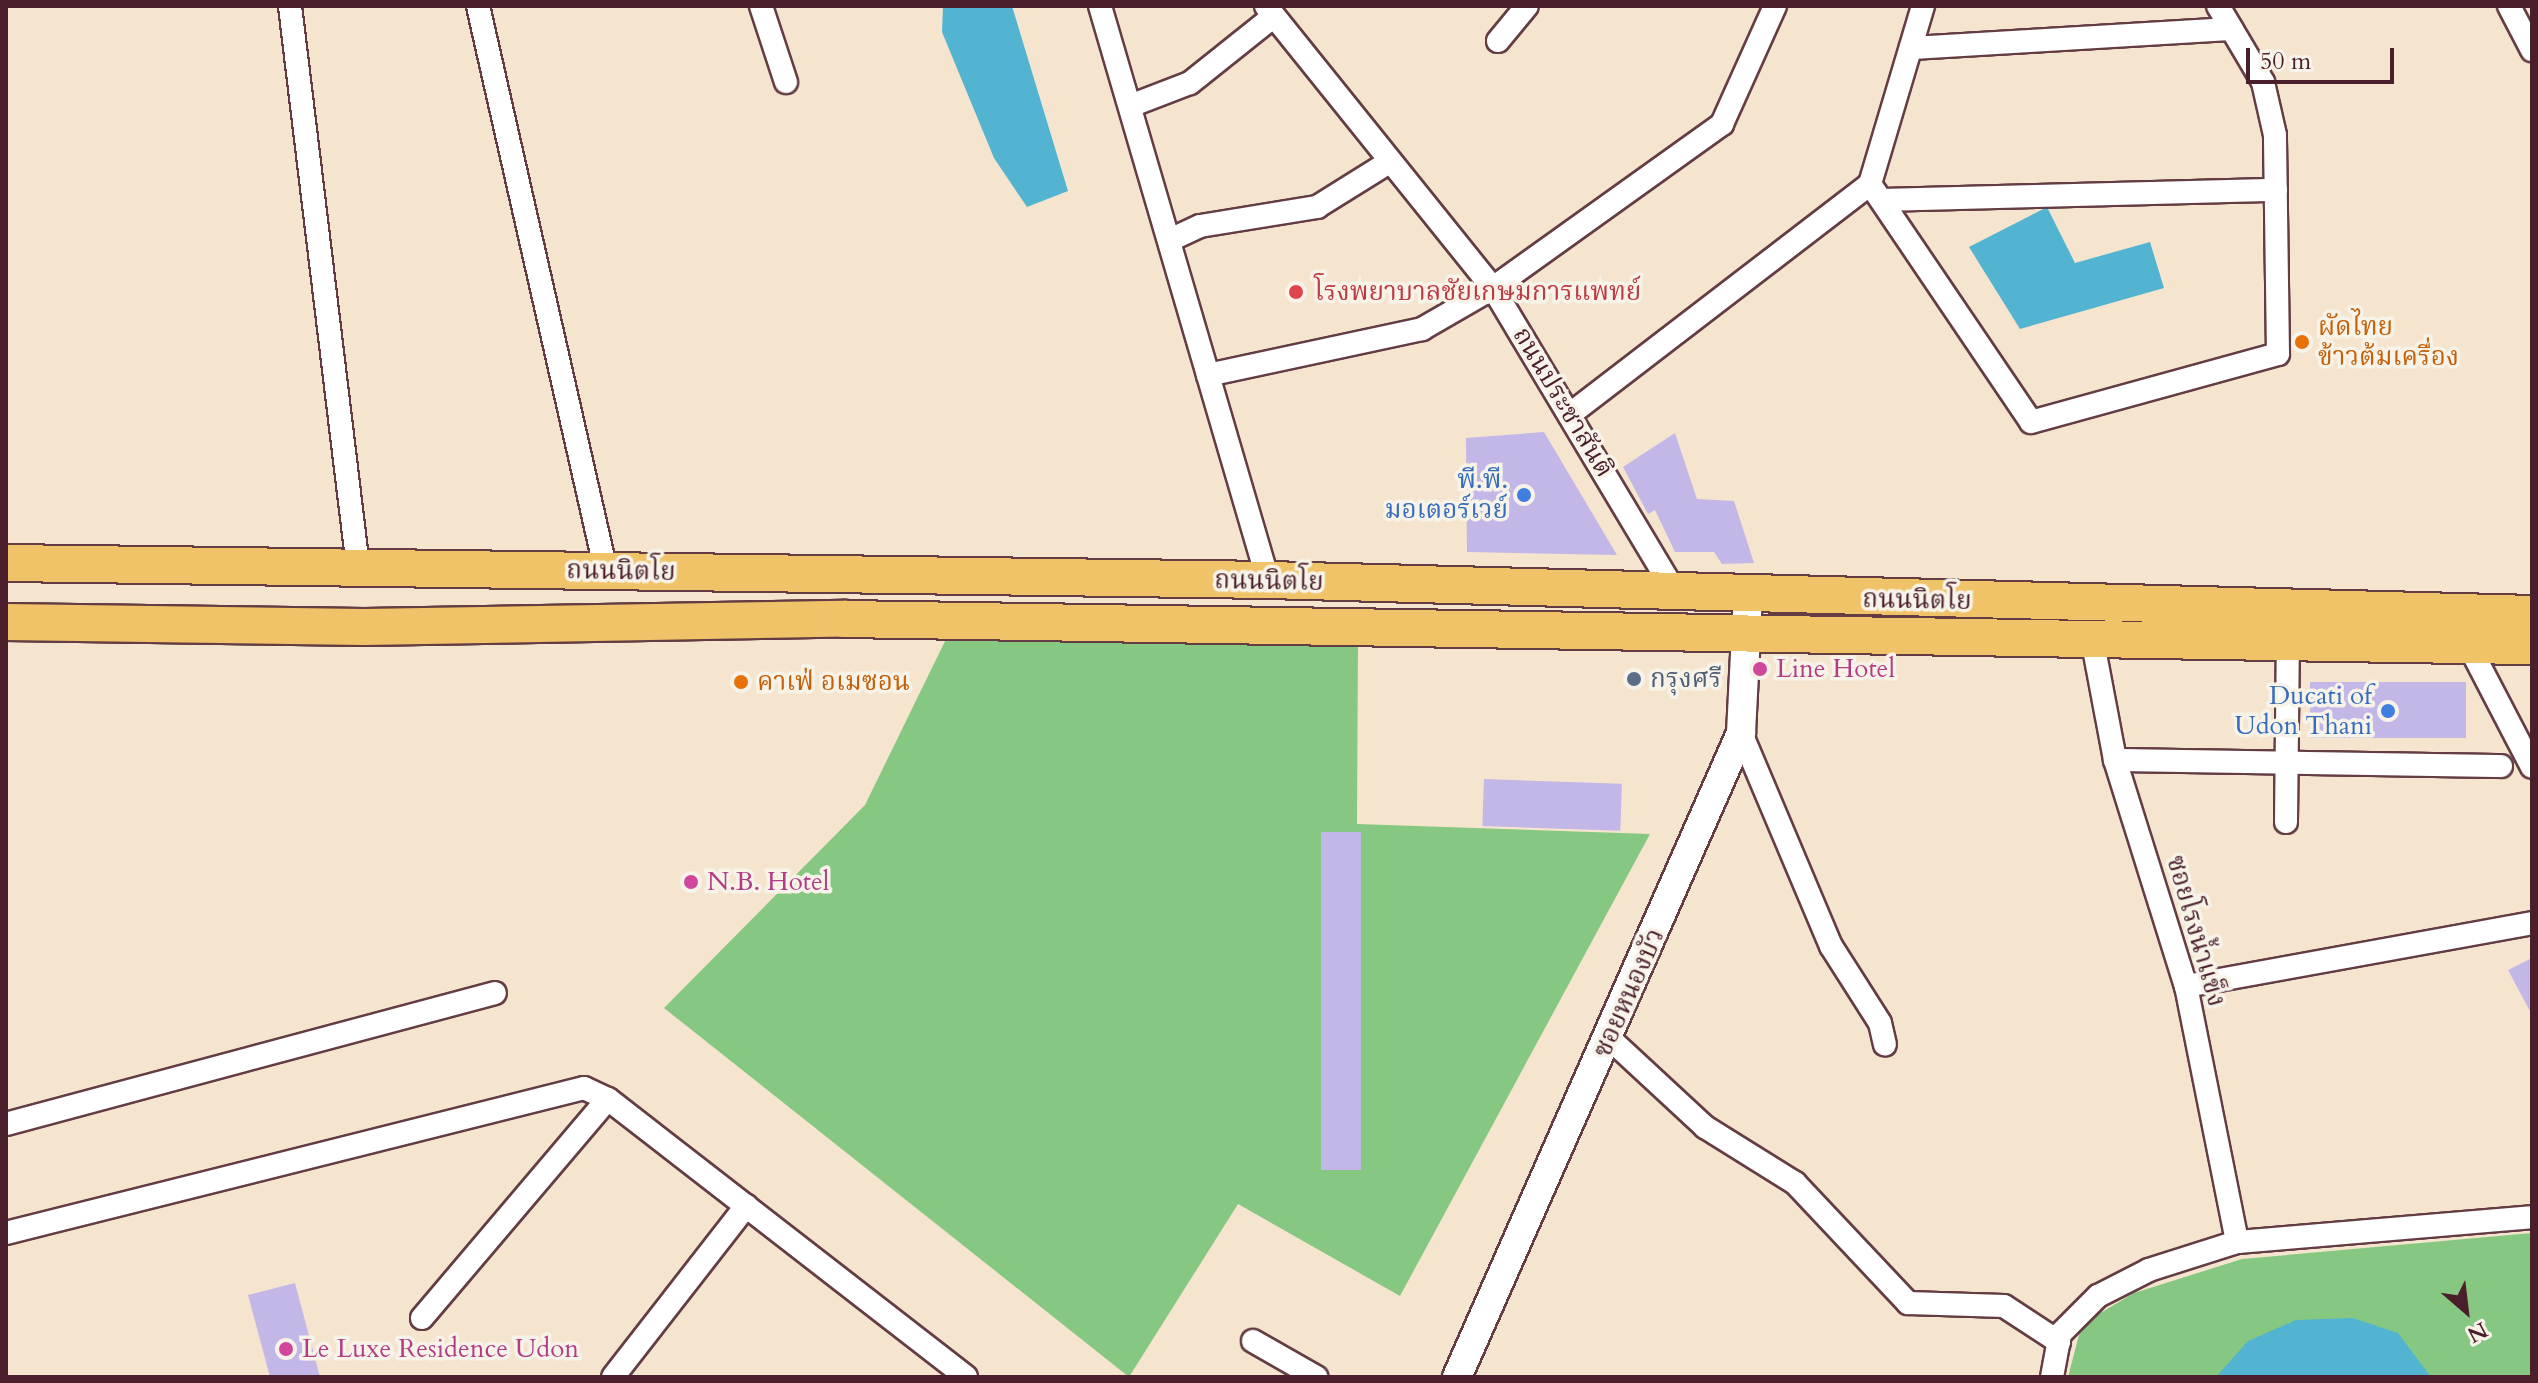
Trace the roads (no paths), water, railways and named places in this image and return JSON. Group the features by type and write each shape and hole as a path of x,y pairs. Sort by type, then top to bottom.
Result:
{"main road":[{"name":"ถนนนิตโย","path":"6,563 1268,580 1676,610 2460,635 2532,646"},
{"path":"1133,579 1133,624"},
{"name":"ถนนนิตโย","path":"6,622 1133,624 1676,610"},
{"name":"ถนนนิตโย","path":"1748,613 2092,638 2288,642 2460,635 2532,614"}],"street":[{"path":"290,6 358,567"},
{"path":"478,6 606,571"},
{"path":"761,6 786,82"},
{"path":"1100,6 1268,580"},
{"path":"1498,41 1527,6"},
{"path":"1208,375 1422,329 1493,288 1722,124 1775,6"},
{"path":"1923,6 1877,192 2031,422 2278,354 2275,135 2263,82 2218,6"},
{"path":"2509,6 2532,50"},
{"path":"1130,106 1190,83 1270,11"},
{"name":"ถนนประชาสันติ","path":"1270,11 1386,164 1493,288 1573,412 1676,610"},
{"path":"1911,48 2231,29"},
{"path":"1170,240 1200,226 1317,207 1386,164"},
{"path":"1573,412 1877,192 2276,190"},
{"name":"ซอยหนองบัว","path":"1457,1377 1741,733 1748,613"},
{"path":"2460,635 2532,767"},
{"name":"ซอยโรงน้ำแข็ง","path":"2092,638 2115,760 2186,986 2237,1242"},
{"path":"2286,822 2288,642"},
{"path":"1741,733 1831,946 1880,1023 1885,1044"},
{"path":"2115,760 2501,766"},
{"path":"2186,986 2532,923"},
{"path":"6,1124 495,993"},
{"path":"1609,1038 1705,1127 1795,1183 1908,1303 2004,1306 2059,1342"},
{"path":"6,1233 551,1092 584,1088 608,1099 966,1377"},
{"path":"422,1318 608,1099"},
{"path":"613,1377 746,1206"},
{"path":"2052,1377 2059,1342 2098,1296 2237,1242 2532,1217"},
{"path":"1253,1341 1316,1377"}],"water":[{"path":"943,6 1012,6 1068,191 1027,207 994,158 942,32"},
{"path":"2047,207 2075,263 2150,242 2164,288 2020,329 1969,247"},
{"path":"2353,1318 2398,1333 2431,1377 2216,1377 2248,1341 2296,1320"}],"place":[{"name":"โรงพยาบาลชัยเกษมการแพทย์","path":"1296,292"},
{"name":"ผัดไทย ข้าวต้มเครื่อง","path":"2302,342"},
{"name":"พี.พี. มอเตอร์เวย์","path":"1524,495"},
{"name":"Line Hotel","path":"1760,669"},
{"name":"กรุงศรี","path":"1634,679"},
{"name":"คาเฟ่ อเมซอน","path":"741,682"},
{"name":"Ducati of Udon Thani","path":"2388,711"},
{"name":"N.B. Hotel","path":"691,882"},
{"name":"Le Luxe Residence Udon","path":"286,1349"}]}
